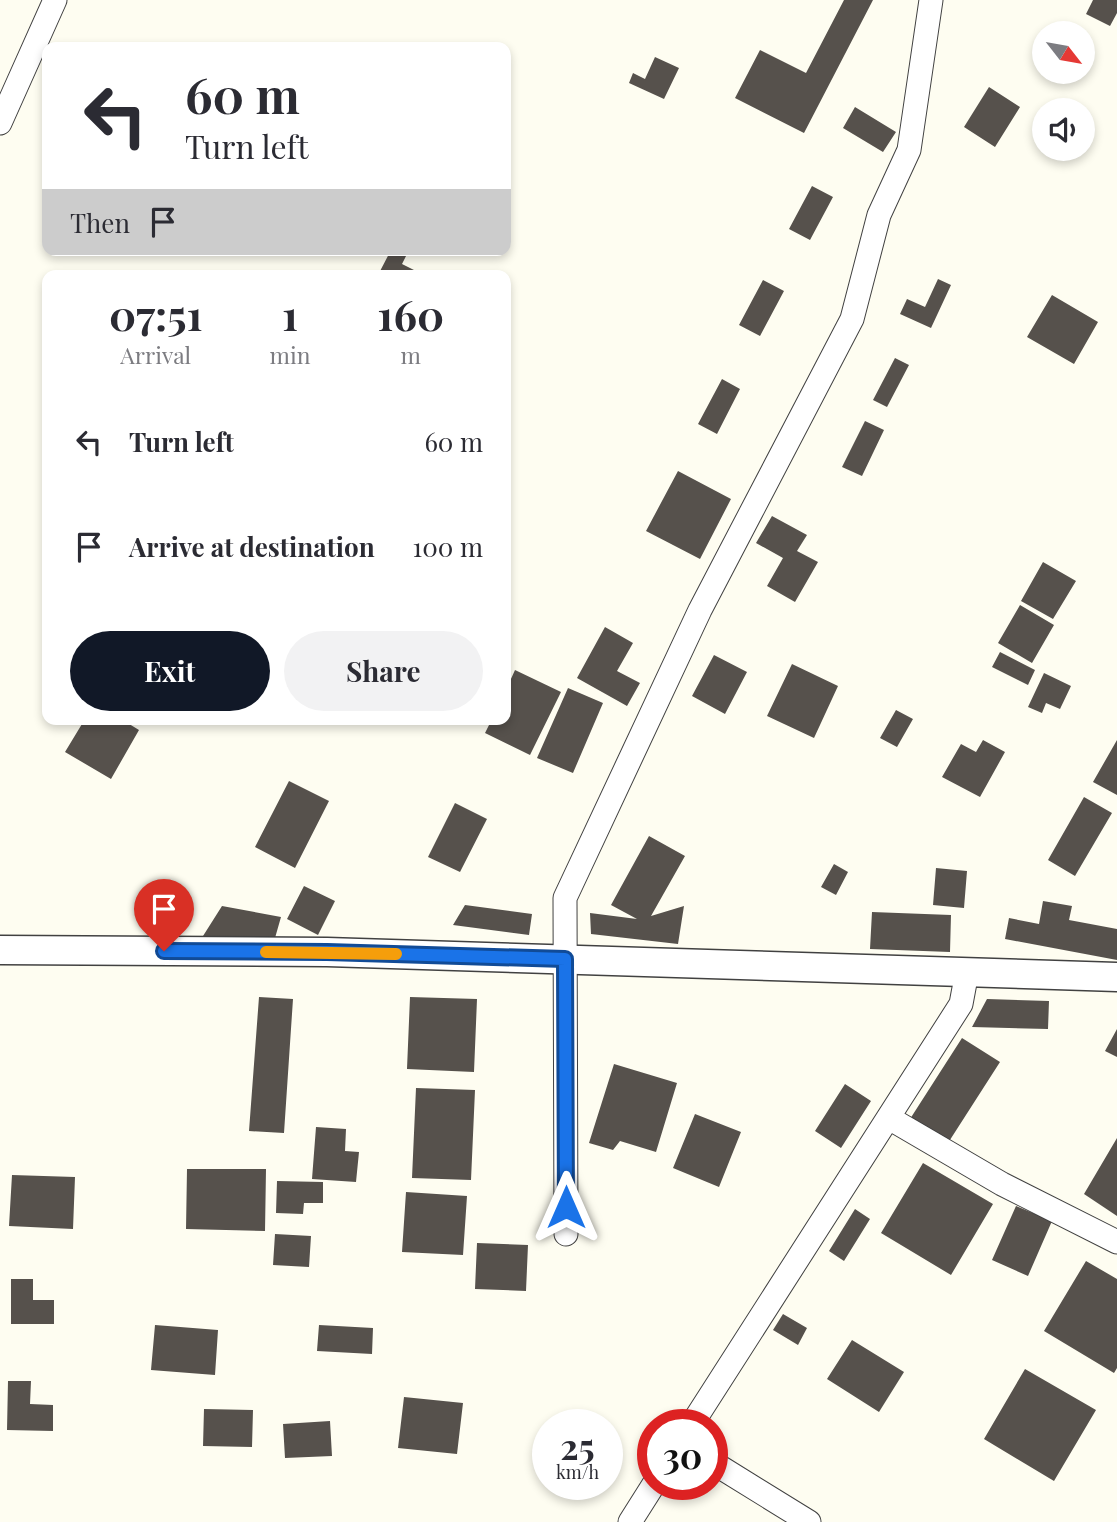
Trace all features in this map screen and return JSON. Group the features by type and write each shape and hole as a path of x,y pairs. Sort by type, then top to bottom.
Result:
{"street":[{"path":"0,123 55,0"},
{"path":"566,1234 565,898 700,610 852,319 879,215 909,150 931,0"},
{"path":"0,950 327,952 1117,977"},
{"path":"702,1409 961,1004 967,972"},
{"path":"889,1118 1002,1184 1117,1242"},
{"path":"728,1472 809,1522"},
{"path":"630,1522 644,1500"}],"building":[{"path":"844,0 873,0 804,133 735,98 760,50 806,73"},
{"path":"1093,0 1117,0 1117,13 1110,26 1086,14"},
{"path":"655,57 679,68 664,99 629,83 633,73 645,79"},
{"path":"989,87 1020,107 995,147 964,127"},
{"path":"855,107 896,132 883,152 843,128"},
{"path":"812,186 833,197 810,240 789,229"},
{"path":"388,256 406,256 402,264 414,270 381,270"},
{"path":"938,279 951,285 931,328 900,314 907,299 925,307"},
{"path":"763,280 784,291 760,336 739,325"},
{"path":"1052,295 1098,322 1074,364 1027,337"},
{"path":"895,358 909,365 887,407 873,400"},
{"path":"722,379 740,389 717,434 698,424"},
{"path":"865,421 884,430 862,476 842,467"},
{"path":"678,471 731,499 700,559 646,531"},
{"path":"772,516 807,535 797,551 818,562 795,602 767,586 783,558 756,543"},
{"path":"1043,562 1076,581 1053,619 1021,601"},
{"path":"1020,605 1054,625 1032,663 998,643"},
{"path":"605,627 633,643 617,671 640,683 627,706 577,678"},
{"path":"1000,652 1035,670 1028,685 992,667"},
{"path":"714,655 747,672 725,714 692,696"},
{"path":"792,664 838,686 814,738 767,716"},
{"path":"515,670 561,692 530,755 485,733 489,725 511,725 511,679"},
{"path":"1044,673 1071,686 1060,709 1046,703 1042,713 1028,707"},
{"path":"568,688 603,703 573,773 537,758"},
{"path":"896,710 913,719 897,747 880,738"},
{"path":"81,725 131,725 139,730 111,779 65,752"},
{"path":"983,740 1005,752 980,797 942,777 961,744 976,752"},
{"path":"1117,740 1117,795 1093,782"},
{"path":"289,781 329,801 295,868 255,847"},
{"path":"1084,797 1112,813 1075,876 1048,860"},
{"path":"455,803 487,819 460,872 428,857"},
{"path":"649,836 685,856 651,916 684,906 678,944 591,934 590,913 637,919 611,905"},
{"path":"834,864 848,872 836,895 821,887"},
{"path":"936,868 967,871 964,908 933,905"},
{"path":"304,886 335,901 318,935 287,919"},
{"path":"1043,901 1072,906 1069,920 1117,929 1117,960 1005,939 1009,918 1039,924"},
{"path":"465,905 532,914 529,935 453,925"},
{"path":"222,906 281,917 275,938 203,936"},
{"path":"872,912 951,915 950,952 870,949"},
{"path":"259,997 293,999 284,1133 249,1131"},
{"path":"410,997 477,999 474,1072 407,1069"},
{"path":"987,999 1049,1001 1048,1029 972,1027"},
{"path":"1117,1029 1117,1057 1105,1051"},
{"path":"962,1038 1000,1062 948,1143 910,1119"},
{"path":"614,1064 677,1083 656,1152 620,1141 613,1150 589,1143"},
{"path":"845,1084 871,1101 841,1148 815,1131"},
{"path":"416,1088 475,1090 471,1180 412,1178"},
{"path":"695,1114 741,1132 719,1187 673,1168"},
{"path":"316,1127 346,1129 345,1151 359,1152 356,1182 312,1179"},
{"path":"1117,1138 1117,1216 1084,1194"},
{"path":"923,1163 993,1204 951,1275 881,1233"},
{"path":"187,1169 266,1169 265,1231 186,1229"},
{"path":"12,1175 75,1177 73,1229 9,1226"},
{"path":"277,1181 323,1182 323,1203 304,1203 303,1214 276,1213"},
{"path":"406,1192 467,1196 463,1255 402,1252"},
{"path":"1016,1206 1052,1221 1028,1276 992,1260"},
{"path":"855,1209 870,1219 844,1261 829,1251"},
{"path":"275,1234 311,1236 309,1267 273,1265"},
{"path":"477,1243 528,1245 526,1291 475,1289"},
{"path":"1086,1261 1117,1279 1117,1368 1114,1373 1044,1331"},
{"path":"11,1279 33,1279 33,1300 54,1300 54,1324 11,1324"},
{"path":"783,1314 807,1328 798,1345 773,1330"},
{"path":"155,1325 218,1330 215,1375 151,1370"},
{"path":"319,1325 373,1328 372,1354 317,1351"},
{"path":"852,1340 904,1372 879,1412 827,1379"},
{"path":"1025,1369 1096,1410 1054,1481 984,1439"},
{"path":"8,1381 31,1381 30,1404 53,1405 53,1431 7,1430"},
{"path":"404,1397 463,1403 457,1454 398,1448"},
{"path":"204,1409 253,1410 252,1447 203,1446"},
{"path":"330,1421 332,1456 285,1458 283,1424"}],"slow traffic":[{"path":"266,952 396,954"}],"route":[{"path":"164,951 327,952 565,959 566,1207"}]}
